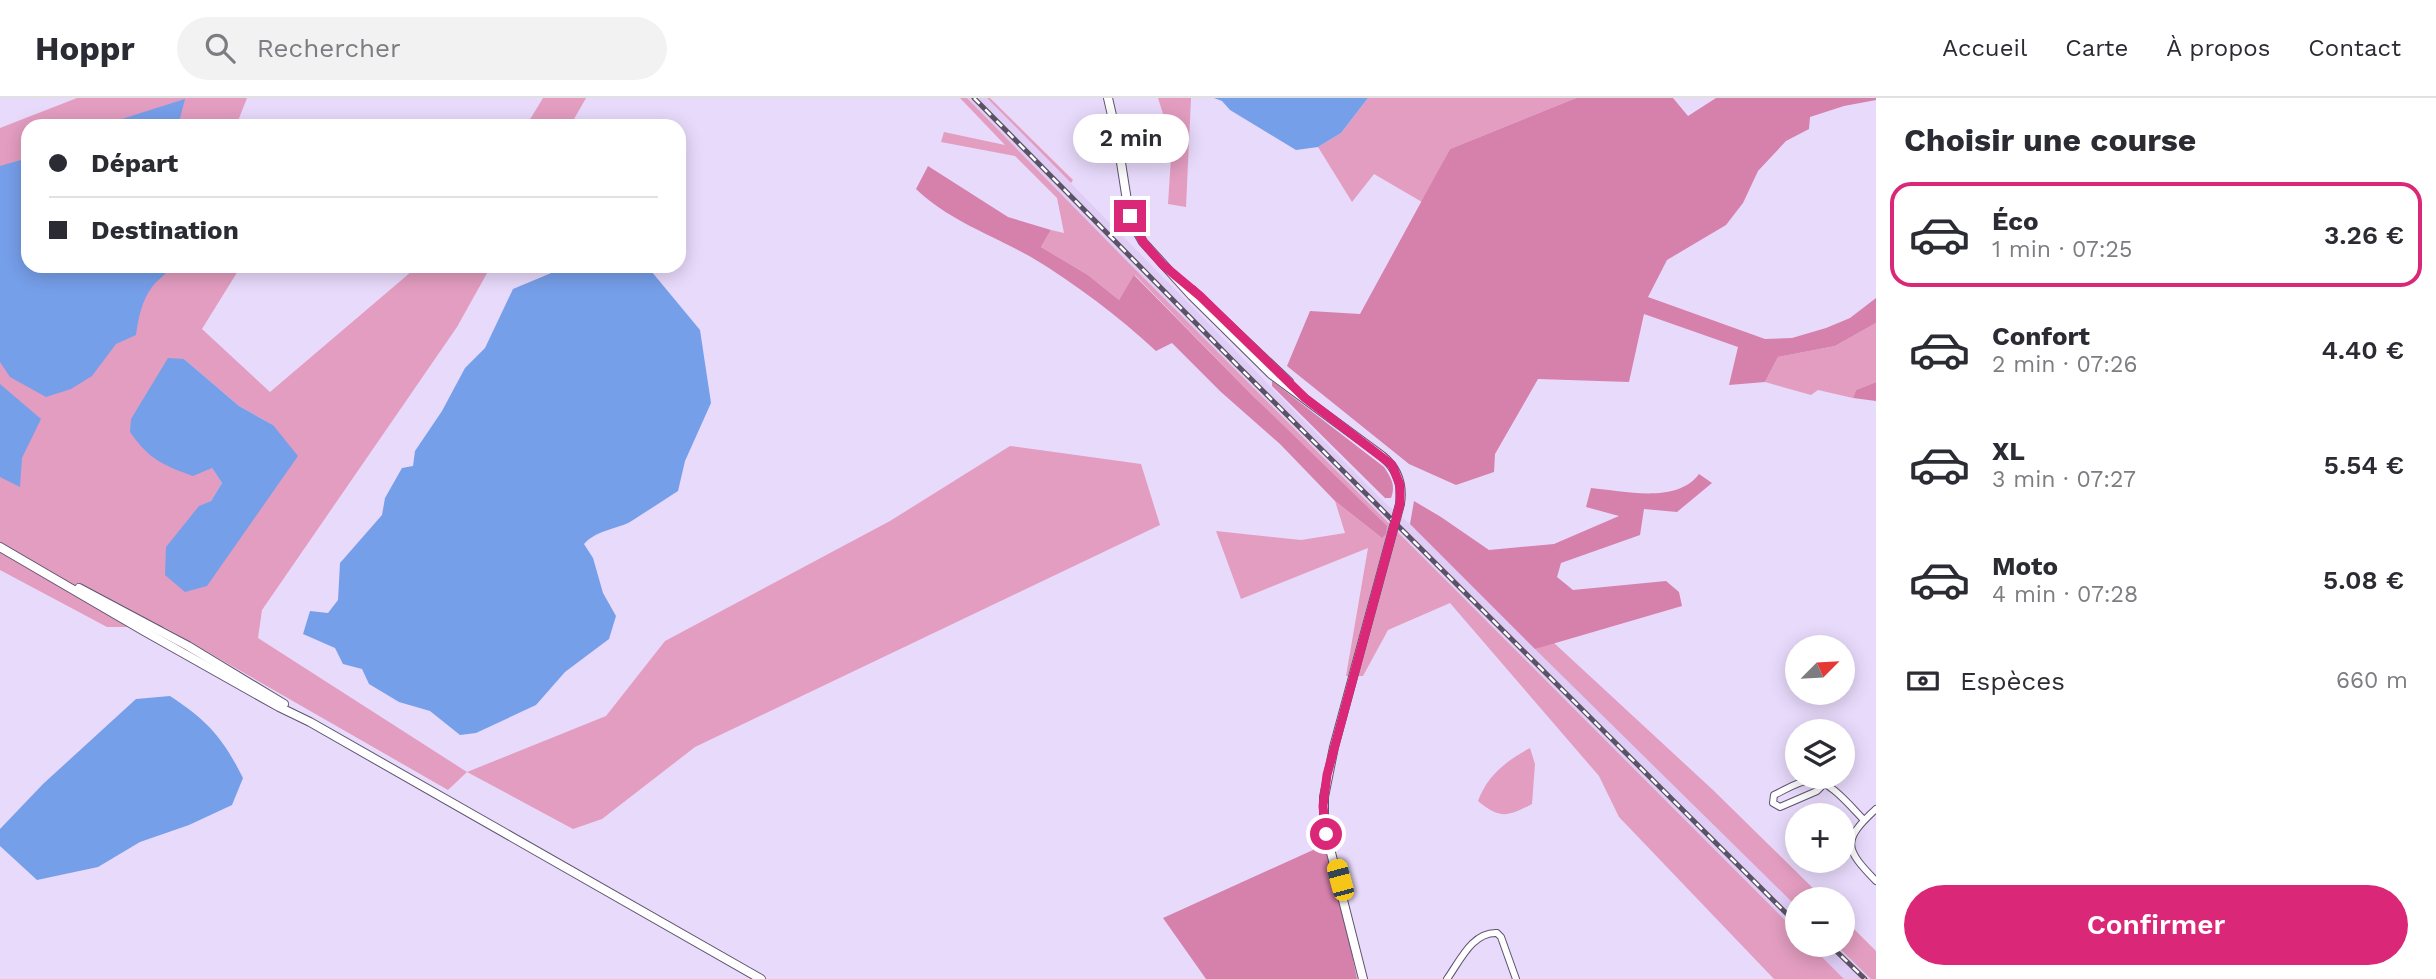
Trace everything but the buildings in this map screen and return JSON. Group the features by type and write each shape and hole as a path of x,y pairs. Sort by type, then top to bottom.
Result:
{"main road":[{"path":"1108,98 1130,216 1143,242 1271,374 1387,460 1397,473 1401,492 1398,512 1331,759 1324,797 1324,825 1363,979"},
{"path":"0,547 188,646 310,722 760,978"}],"street":[{"path":"1807,780 1825,783 1817,791 1780,807 1773,803 1774,795 1807,780"},
{"path":"1831,789 1864,820"},
{"path":"1876,809 1852,835 1850,848 1854,859 1876,881"},
{"path":"1447,979 1475,940 1492,932 1501,937 1516,979"}],"shaded area":[{"path":"77,98 247,98 239,119 23,119"},
{"path":"543,98 586,98 574,119 530,119"},
{"path":"960,98 967,98 1785,920 1785,957 1822,957 1844,979 1774,979 1619,817 1599,776 1450,603 1388,630 1363,676 1346,676 1368,548 1241,599 1216,531 1301,540 1345,533 1335,501 1382,538 1255,398 1135,275 1119,300 1088,275 1041,247 1051,230 1064,233 1057,198 1015,156 941,142 944,132 1005,145"},
{"path":"967,98 987,98 1383,501 1410,524 1785,895 1785,920"},
{"path":"987,98 1073,180 1071,183"},
{"path":"1158,98 1191,98 1186,207 1168,204 1172,142"},
{"path":"1368,98 1576,98 1450,149 1422,202 1374,174 1352,202 1318,147 1341,133"},
{"path":"1576,98 1673,98 1688,116 1716,98 1876,98 1810,117 1809,129 1786,141 1758,171 1743,203 1726,225 1667,260 1648,297 1765,339 1792,338 1826,328 1850,318 1876,298 1876,323 1835,346 1778,357 1765,382 1729,385 1738,347 1644,314 1629,382 1538,379 1495,454 1494,472 1456,485 1409,464 1287,366 1310,311 1360,314 1450,149"},
{"path":"21,120 21,273 237,273 202,329 270,392 410,273 487,273 457,327 262,610 258,638 467,772 448,790 164,627 107,627 0,570 0,128","holes":["184,359 239,406 273,425 165,575 199,507 211,501 222,483 212,468"]},
{"path":"928,166 1008,217 1051,230 1041,247 1088,275 1119,300 1134,275 1387,526 1386,534 1382,538 1335,501 1280,444 1221,392 1172,343 1156,351 1112,313 1064,278 1031,257 942,210 929,200 916,189"},
{"path":"1876,323 1876,382 1856,390 1853,398 1818,390 1811,395 1765,382 1778,357 1835,346"},
{"path":"1272,381 1384,467 1393,485 1391,498 1385,498 1272,386"},
{"path":"1876,382 1876,401 1853,398 1856,390"},
{"path":"1010,446 1141,464 1160,525 695,747 602,819 573,829 467,772 606,716 665,641 890,521"},
{"path":"1699,474 1712,483 1677,512 1644,509 1640,535 1561,563 1557,577 1573,590 1666,581 1679,592 1682,606 1535,649 1410,524 1414,501 1489,550 1554,544 1619,516 1586,507 1591,488 1634,493 1664,492 1689,483"},
{"path":"1553,642 1785,861 1785,873 1798,873 1812,887 1785,887 1785,895 1535,649"},
{"path":"1530,748 1535,764 1532,804 1516,812 1504,814 1492,811 1478,801 1499,770"},
{"path":"1324,845 1357,979 1206,979 1163,918"},
{"path":"1855,930 1876,951 1876,979 1871,979 1848,957 1855,957"},
{"path":"1822,957 1848,957 1871,979 1844,979"}],"water":[{"path":"1214,98 1368,98 1341,133 1318,147 1296,150"},
{"path":"185,99 180,119 122,119"},
{"path":"21,160 21,273 166,273 152,287 146,298 136,335 116,344 92,376 71,389 46,397 10,377 0,362 0,166"},
{"path":"551,273 653,273 700,330 711,403 685,461 678,491 630,522 600,533 584,544 593,558 603,593 616,616 609,639 565,672 536,705 476,733 460,735 430,711 399,702 369,684 362,669 343,664 335,648 303,634 310,611 328,613 338,600 340,563 382,515 385,498 402,468 413,466 415,451 442,411 465,368 485,348 513,289"},
{"path":"168,358 184,359 239,406 273,425 298,456 207,586 185,592 165,575 166,547 199,506 211,501 222,483 212,468 193,476 164,464 150,455 130,432 131,419"},
{"path":"0,384 41,419 22,458 20,487 0,477"},
{"path":"170,696 205,722 236,764 243,778 232,805 189,825 140,842 98,867 37,880 0,846 0,829 43,784 136,699"}],"railway":[{"path":"974,98 1237,365 1785,912"},
{"path":"1842,957 1865,979"}],"route":[{"path":"1130,216 1143,242 1163,265 1236,329 1305,398 1382,456 1397,473 1401,492 1400,504 1324,788 1326,834"}]}
